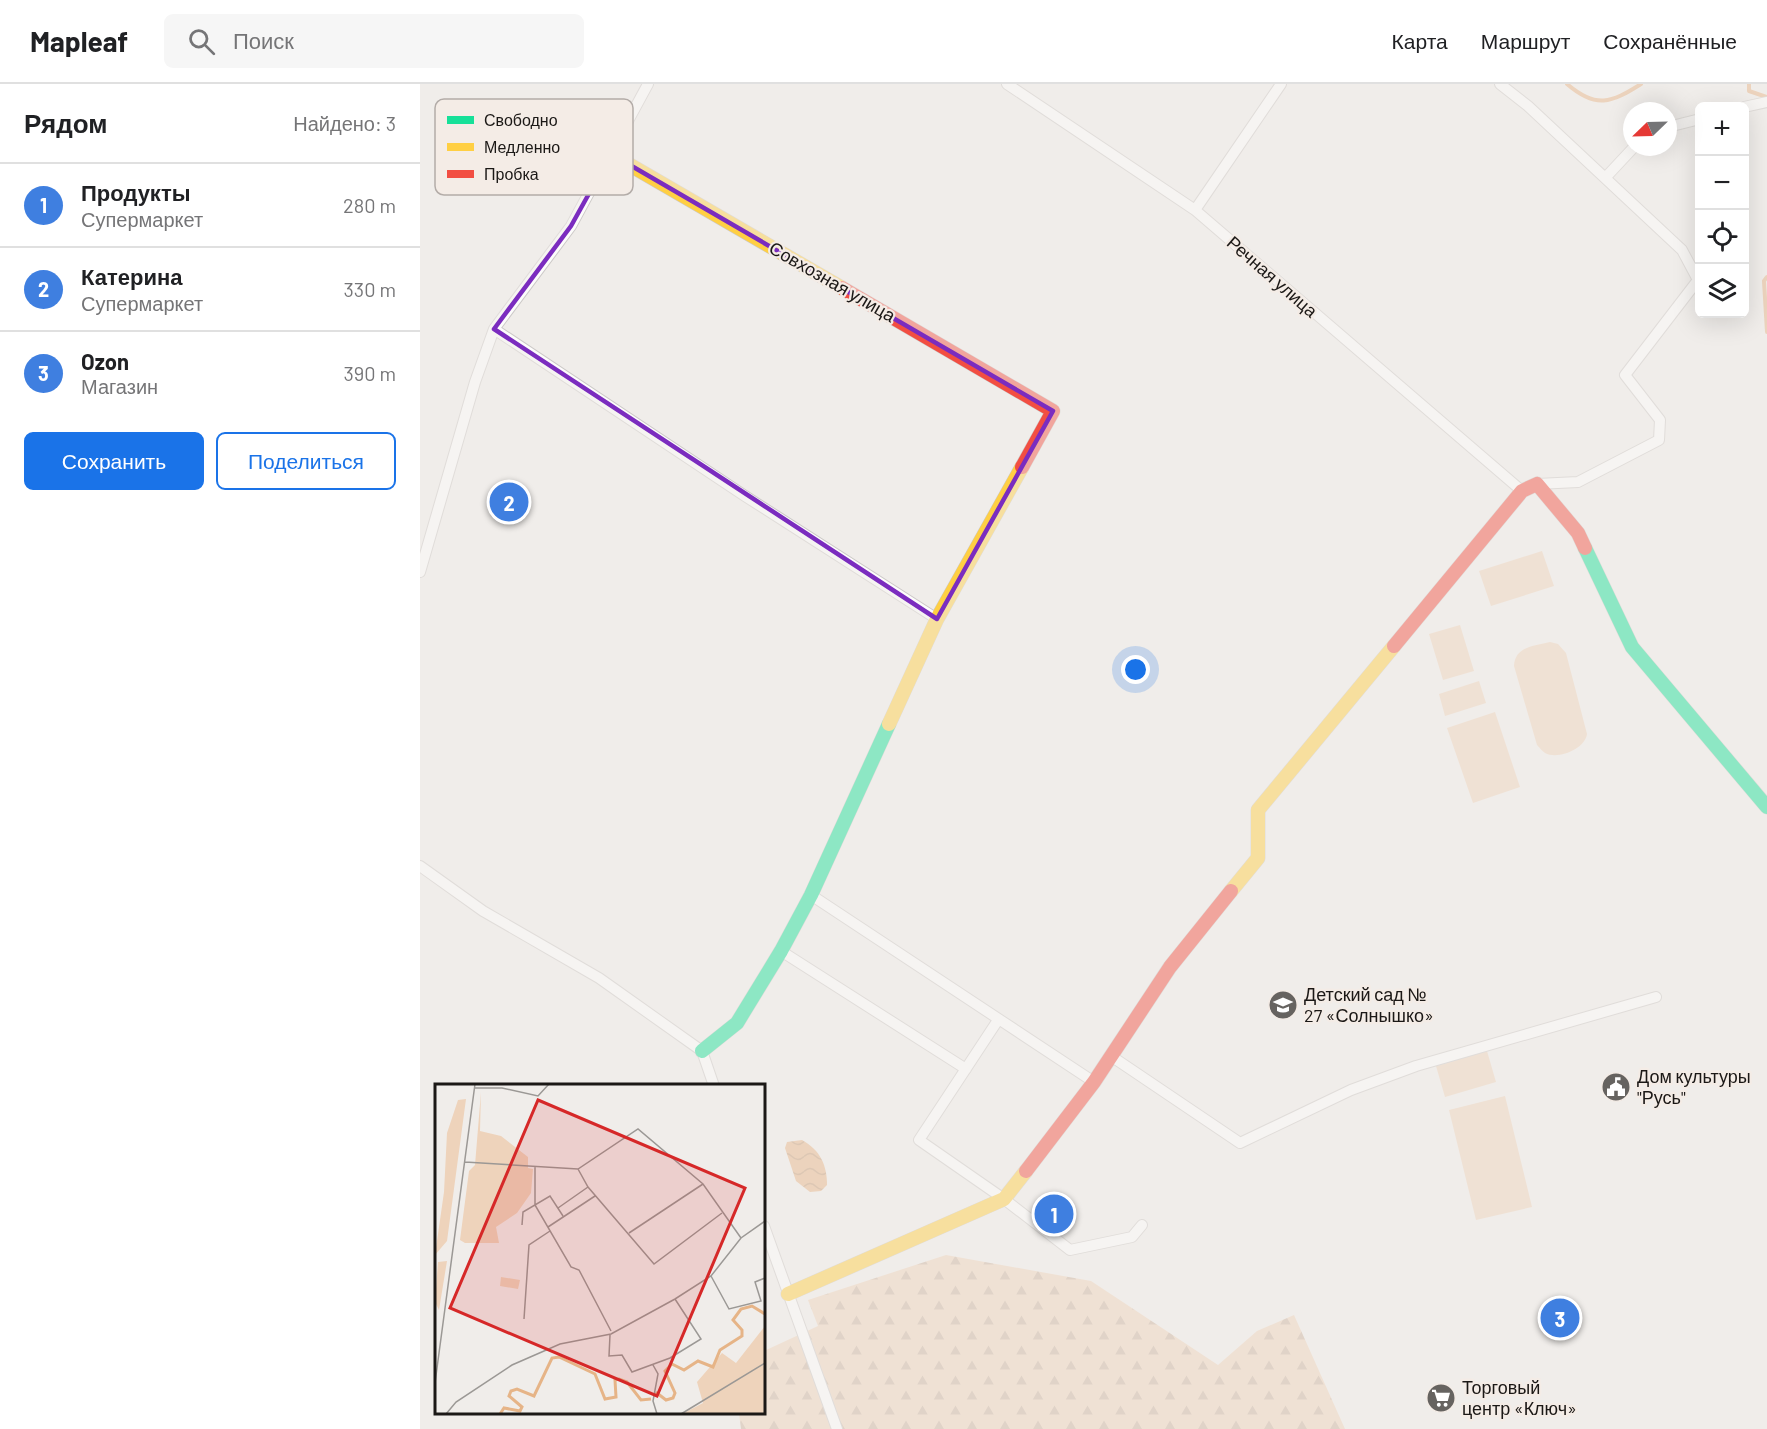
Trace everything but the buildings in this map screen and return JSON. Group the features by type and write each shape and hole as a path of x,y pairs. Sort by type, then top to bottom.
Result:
{"street":[{"path":"633,110 648,84"},
{"name":"Речная улица","path":"1007,84 1195,210 1522,490"},
{"path":"1195,210 1281,84"},
{"path":"788,1294 1004,1199 1094,1082 1170,967 1258,858 1258,810 1522,490 1537,484 1578,482 1659,440 1660,420 1625,375 1698,280 1682,250 1528,105 1500,84"},
{"path":"1749,106 1764,102"},
{"path":"1677,125 1695,120"},
{"path":"1606,177 1626,156"},
{"name":"Совхозная улица","path":"633,167 1053,411 937,619"},
{"path":"420,572 475,382 494,329 571,226 588,195"},
{"path":"494,329 745,496 937,619 811,895 781,951 737,1023 702,1051"},
{"path":"1537,484 1578,533 1632,646 1767,807"},
{"path":"420,866 483,911 599,978 702,1051 713,1084"},
{"path":"811,895 1094,1082"},
{"path":"781,951 966,1069"},
{"path":"1111,1056 1240,1143 1350,1090 1416,1065 1656,997"},
{"path":"998,1020 919,1140 1004,1199 1070,1250 1132,1237 1142,1225"},
{"path":"765,1229 837,1429"}],"highlighted area":[{"path":"611,154 1053,411 937,619 494,329 571,226"}],"green space":[{"path":"1542,551 1554,586 1491,606 1479,571"},
{"path":"1460,625 1474,671 1443,680 1429,634"},
{"path":"1550,642 1558,644 1566,653 1587,734 1576,748 1557,755 1545,753 1537,745 1514,666 1515,659 1522,651"},
{"path":"1479,681 1486,703 1445,716 1439,694"},
{"path":"1495,712 1520,787 1473,803 1447,728"},
{"path":"1487,1051 1496,1082 1445,1097 1436,1066"},
{"path":"1505,1096 1532,1207 1476,1220 1449,1110"},
{"path":"946,1255 1091,1281 1218,1365 1257,1331 1294,1315 1345,1429 741,1429 739,1414 765,1414 765,1351 818,1326 808,1300"}],"water":[{"path":"802,1140 814,1148 824,1165 827,1185 821,1191 810,1192 796,1181 785,1148 787,1142"}],"waterway":[{"path":"1567,84 1577,92 1595,100 1621,96 1641,84"},
{"path":"1749,84 1749,91 1767,97"},
{"path":"1767,277 1764,281 1767,332"}],"traffic: fast":[{"path":"1585,548 1632,647 1767,807"},
{"path":"702,1051 737,1023 781,951 811,895 889,724"}],"traffic: slow":[{"path":"633,167 842,288"},
{"path":"889,724 937,619 1022,467"},
{"path":"1231,891 1258,858 1258,810 1394,646"},
{"path":"788,1294 1004,1199 1026,1171"}],"traffic: jam":[{"path":"842,288 1053,411 1022,467"},
{"path":"1394,646 1522,491 1537,484 1578,533 1585,548"},
{"path":"1026,1171 1094,1082 1170,967 1231,891"}],"place":[{"name":"Катерина","path":"509,502"},
{"name":"Детский сад № 27 «Солнышко»","path":"1283,1005"},
{"name":"Дом культуры \"Русь\"","path":"1616,1087"},
{"name":"Продукты","path":"1054,1214"},
{"name":"Ozon","path":"1560,1318"},
{"name":"Торговый центр «Ключ»","path":"1441,1398"}]}
